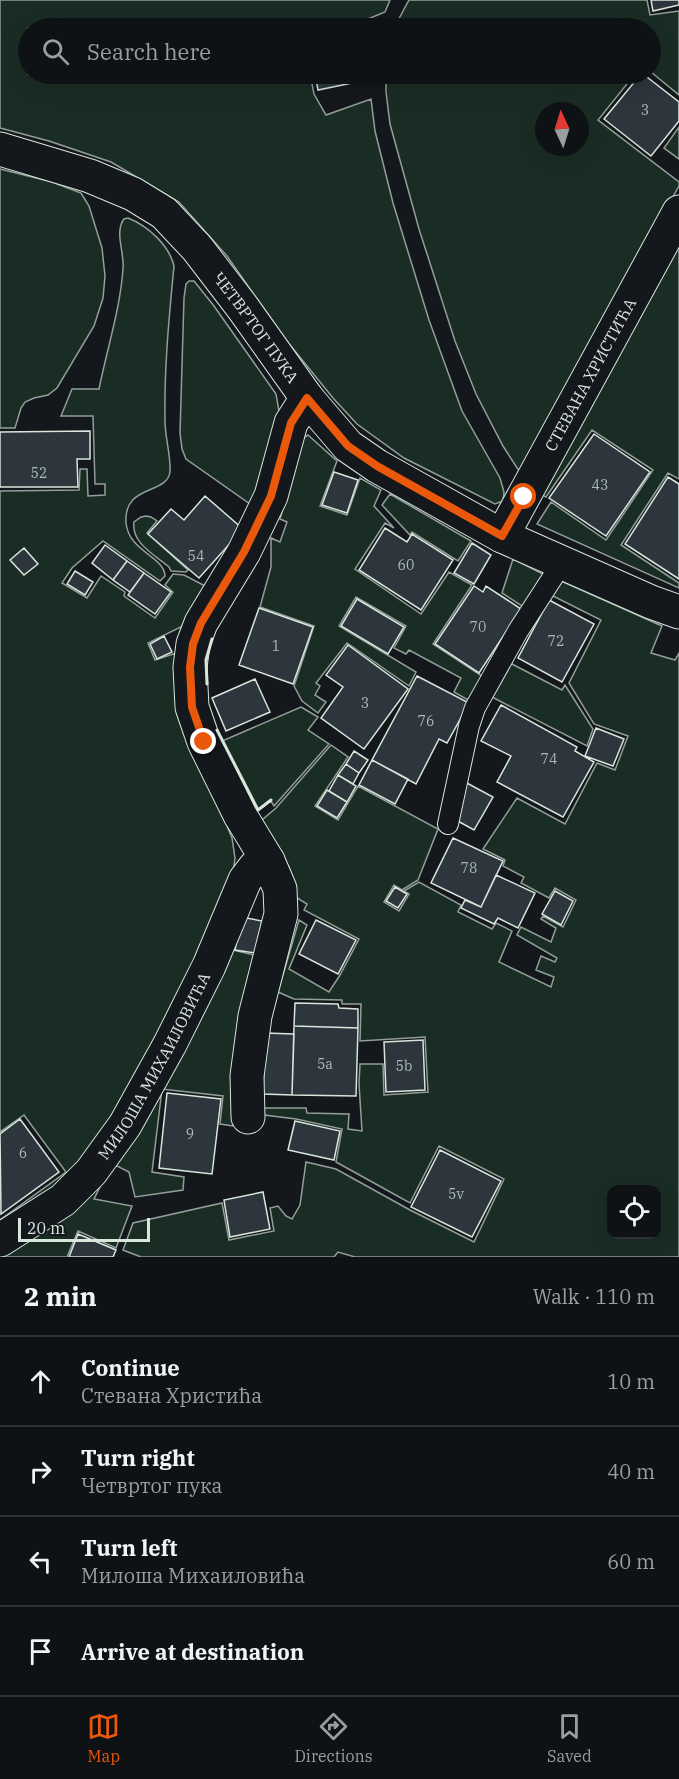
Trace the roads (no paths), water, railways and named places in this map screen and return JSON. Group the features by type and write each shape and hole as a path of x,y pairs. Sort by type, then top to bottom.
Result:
{"street":[{"name":"ЧЕТВРТОГ ПУКА","path":"0,149 90,176 133,194 164,213 197,248 307,398 348,446 377,466 502,536 651,602 679,612"},
{"name":"СТЕВАНА ХРИСТИЋА","path":"502,536 679,212"},
{"path":"248,1117 247,1076 255,1016 281,914 280,889 268,861 240,815 204,742 192,707 190,667 193,644 201,623 244,552 271,496 291,423 307,398"},
{"name":"МИЛОША МИХАИЛОВИЋА","path":"0,1240 63,1200 91,1173 125,1125 170,1044 209,966 245,880 255,867 268,861"}],"lane":[{"path":"448,824 475,708 518,631 562,563"}]}
